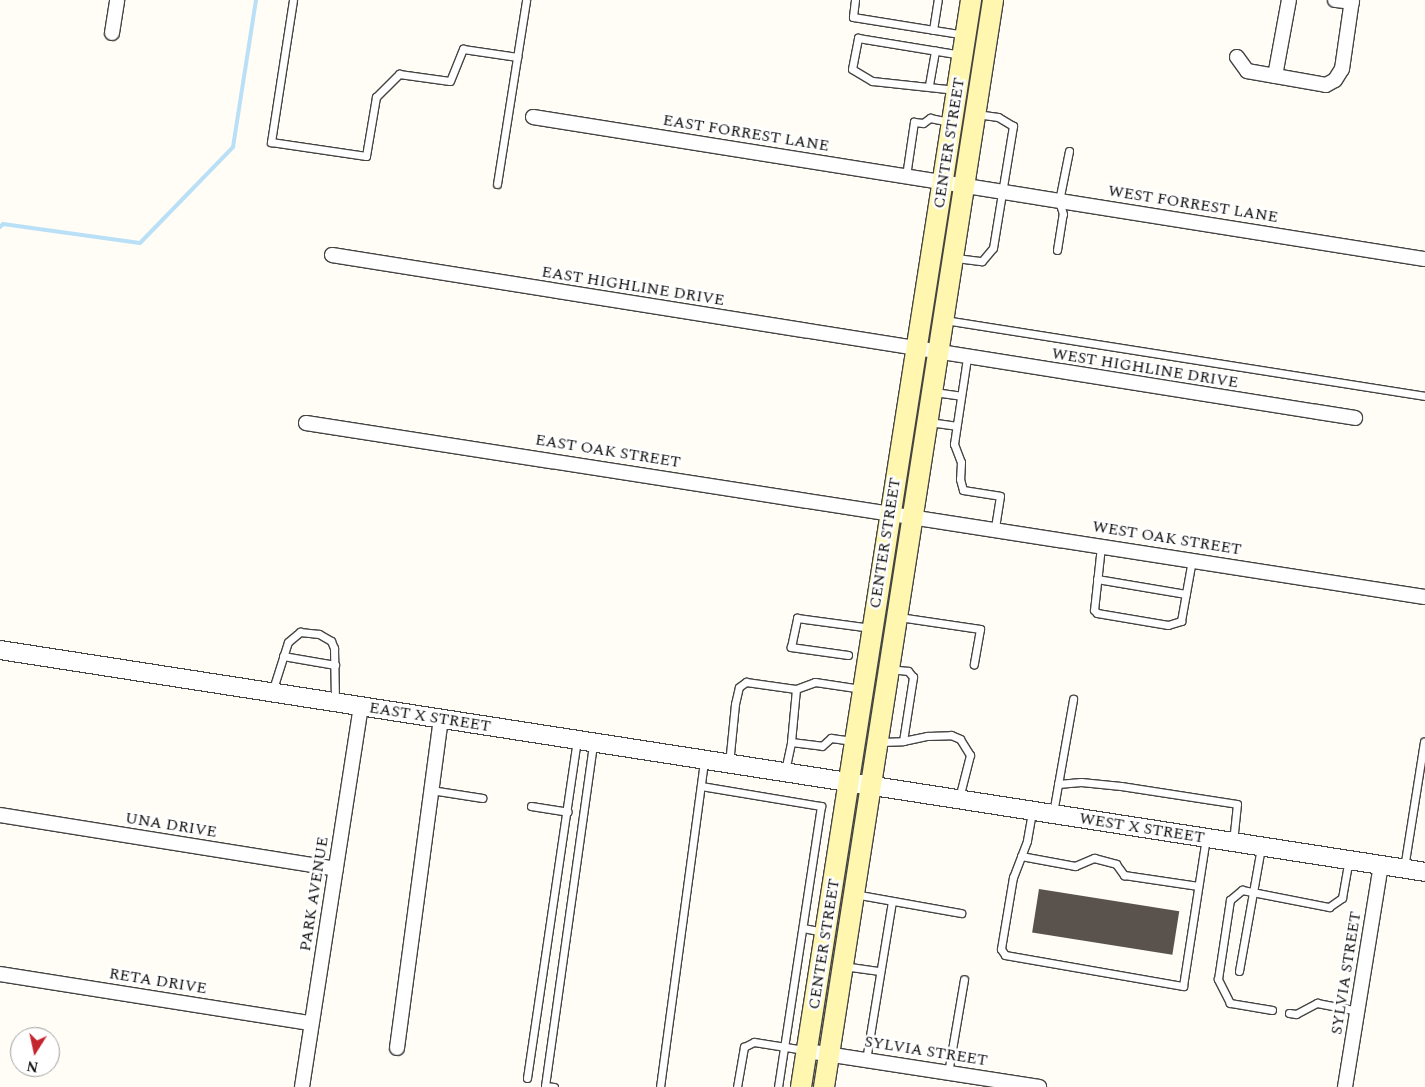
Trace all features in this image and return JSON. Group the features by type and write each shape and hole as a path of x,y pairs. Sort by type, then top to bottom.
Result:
{"main road":[{"name":"CENTER STREET","path":"824,1087 854,894 860,785 855,742 871,628 928,422 933,392 928,351 944,320 954,258 952,122 971,0"},
{"name":"CENTER STREET","path":"801,1087 826,932 860,785 878,742 898,616 903,515 928,351 954,184 976,114 993,0"}],"street":[{"path":"112,32 117,0"},
{"path":"1275,76 1289,0"},
{"path":"1237,57 1248,71 1326,85 1335,80 1342,69 1352,1 1335,0"},
{"name":"EAST FORREST LANE","path":"532,116 954,184"},
{"name":"WEST FORREST LANE","path":"954,184 1425,259"},
{"name":"EAST HIGHLINE DRIVE","path":"332,255 928,351"},
{"name":"WEST HIGHLINE DRIVE","path":"928,351 1355,418"},
{"name":"EAST OAK STREET","path":"306,423 903,515"},
{"name":"WEST OAK STREET","path":"903,515 1425,596"},
{"name":"EAST X STREET","path":"0,650 860,785"},
{"name":"PARK AVENUE","path":"302,1087 361,706"},
{"path":"397,1048 430,818 431,790 442,719"},
{"name":"WEST X STREET","path":"860,785 1425,872"},
{"name":"UNA DRIVE","path":"0,815 336,869"},
{"name":"SYLVIA STREET","path":"1345,1087 1382,865"},
{"name":"RETA DRIVE","path":"0,974 311,1023"},
{"name":"SYLVIA STREET","path":"807,1050 1039,1087"}],"lane":[{"path":"293,0 270,142 366,156 376,97 399,74 450,81 463,49 518,57"},
{"path":"497,184 526,0"},
{"path":"856,0 852,17 965,35"},
{"path":"933,30 938,0"},
{"path":"957,90 929,85 872,80 852,69 858,38 962,55"},
{"path":"929,85 935,51"},
{"path":"954,258 982,261 990,254 1013,126 998,117 976,114"},
{"path":"906,176 914,122 923,123 930,118 952,122"},
{"path":"1057,250 1063,214 1059,201 1068,151"},
{"path":"944,320 1425,396"},
{"path":"967,358 954,444 961,462 960,479 963,490 1000,496 995,529"},
{"path":"933,392 961,396"},
{"path":"928,422 956,426"},
{"path":"1101,546 1093,607 1097,613 1106,615 1176,625 1181,621 1192,560"},
{"path":"1096,579 1186,594"},
{"path":"898,616 980,629 974,664"},
{"path":"848,655 791,647 797,618 871,628"},
{"path":"272,692 288,642 300,632 319,634 331,641 334,648 335,702"},
{"path":"283,656 334,665"},
{"path":"890,668 912,673 903,741"},
{"path":"729,764 739,687 746,682 796,689 815,682 863,689"},
{"path":"784,773 791,742 796,689"},
{"path":"1053,814 1073,699"},
{"path":"878,742 951,735 960,739 970,755 958,800"},
{"path":"791,742 822,746 831,738 855,742"},
{"path":"527,1078 568,812 585,742"},
{"path":"554,1087 546,1086 585,742"},
{"path":"1404,869 1424,742"},
{"path":"660,1087 704,760"},
{"path":"1058,784 1081,782 1105,784 1237,804 1233,842"},
{"path":"701,786 821,806 778,1087"},
{"path":"431,790 482,798"},
{"path":"532,806 568,812"},
{"path":"1032,811 1021,856 1012,877 1001,949 1011,958 1183,986 1206,838"},
{"path":"1239,972 1261,847"},
{"path":"1021,856 1075,866 1094,858 1116,864 1124,875 1198,886"},
{"path":"1272,1010 1230,1004 1218,979 1230,900 1242,890 1329,907 1342,898 1349,860"},
{"path":"854,894 961,913"},
{"path":"866,1060 892,901"},
{"path":"802,928 826,932"},
{"path":"843,966 880,971"},
{"path":"948,1073 964,979"},
{"path":"1289,1013 1296,1014 1317,1003 1358,1011"},
{"path":"738,1087 744,1047 754,1042 807,1050"}],"building":[{"path":"1039,889 1179,911 1172,955 1032,932"}],"waterway":[{"path":"0,227 3,224 140,243 233,147 256,0"}]}
